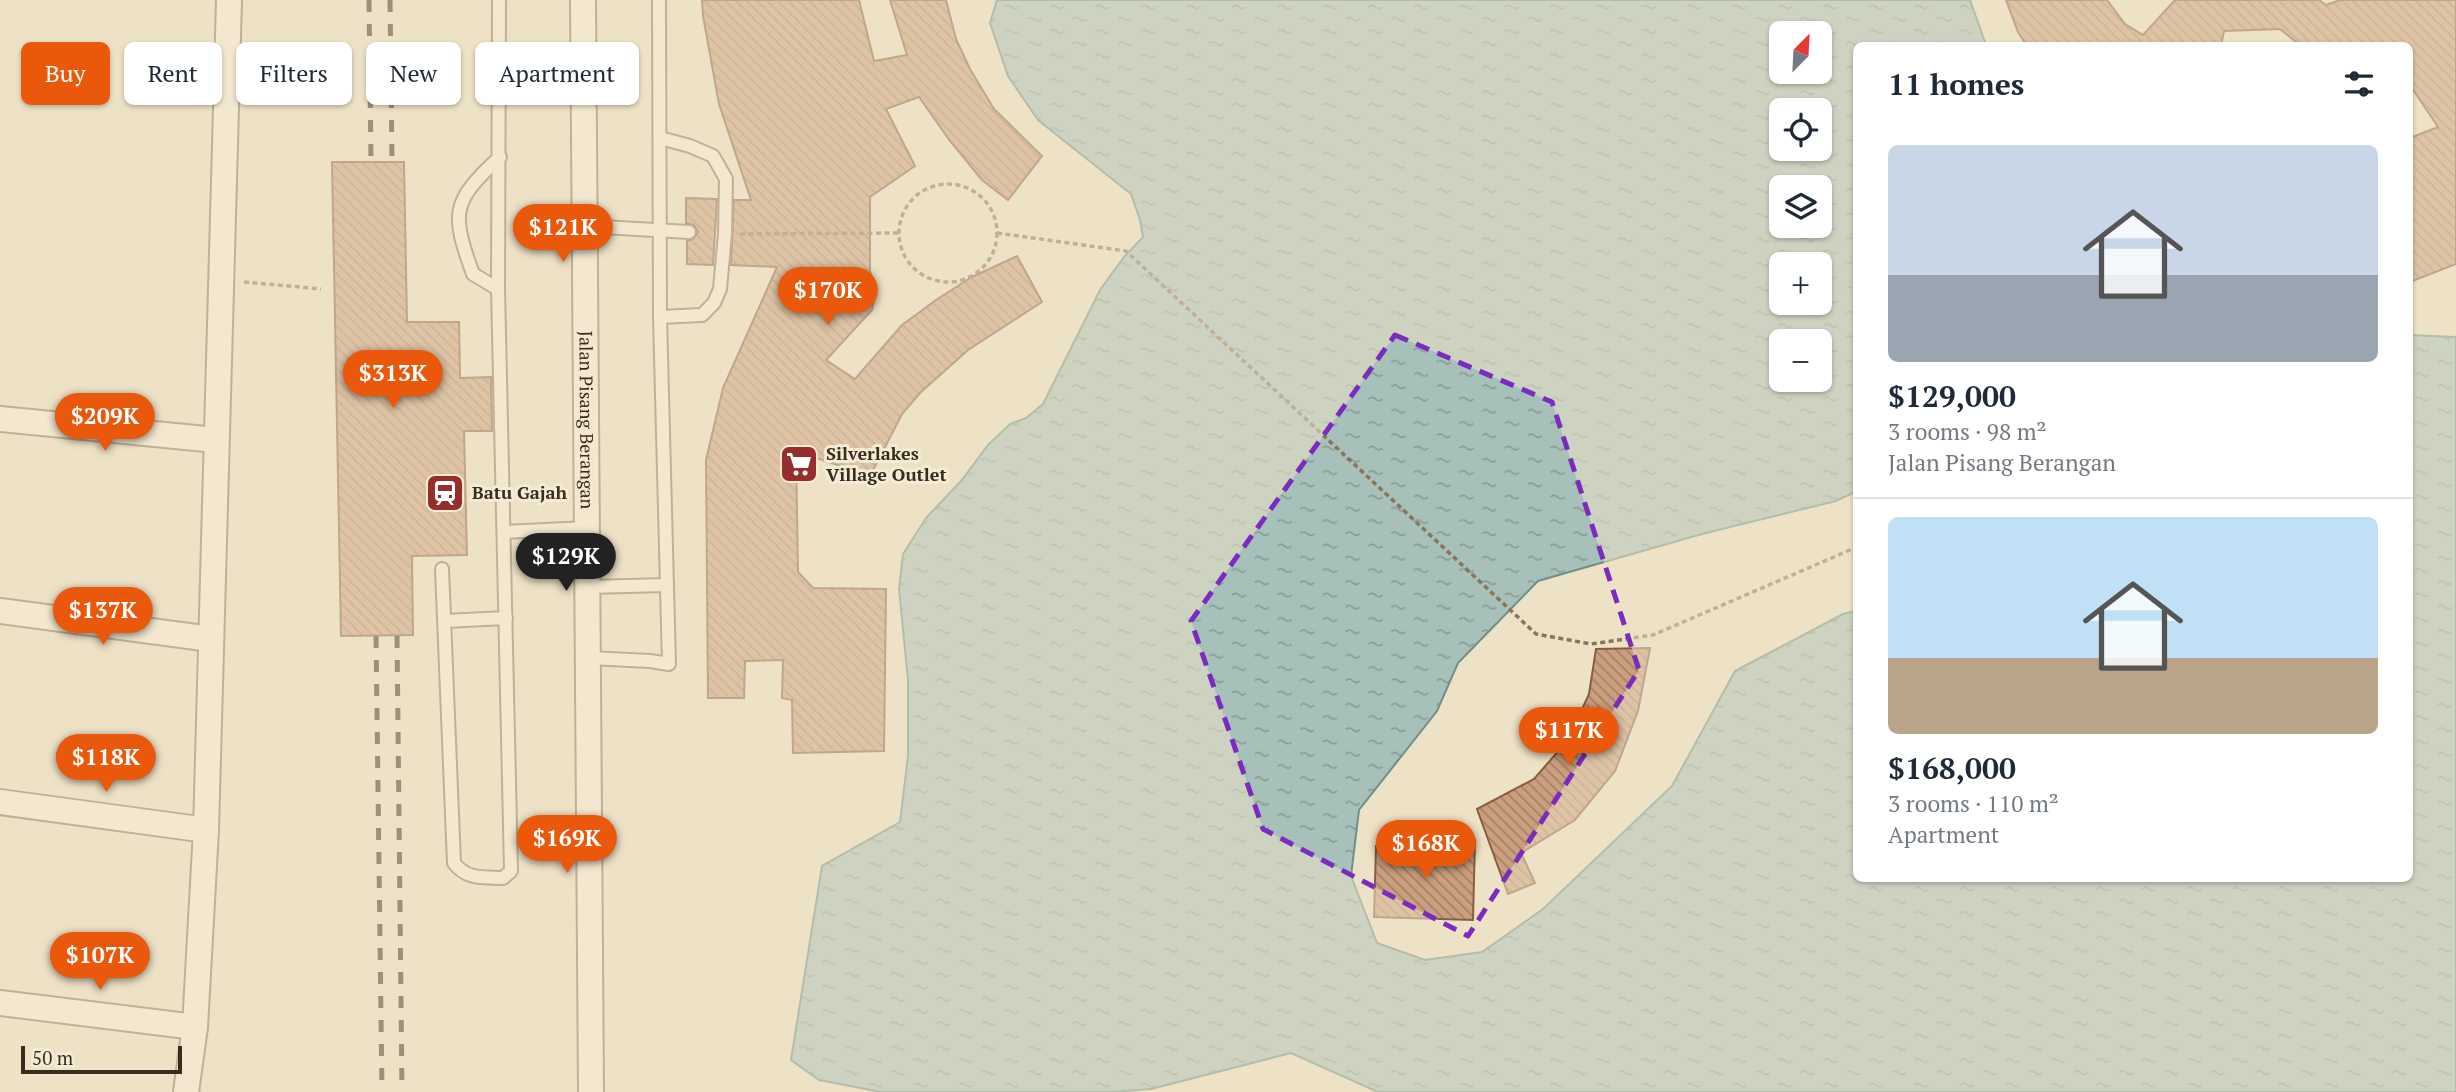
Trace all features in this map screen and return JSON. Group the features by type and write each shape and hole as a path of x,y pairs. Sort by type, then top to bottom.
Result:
{"street":[{"path":"186,1092 195,1027 206,830 229,0"},
{"name":"Jalan Pisang Berangan","path":"583,0 591,1092"},
{"path":"0,419 216,440"},
{"path":"0,611 211,639"},
{"path":"0,802 206,830"},
{"path":"0,1003 195,1027"}],"lane":[{"path":"442,569 454,863 461,873 503,878 511,871 498,289 499,0"},
{"path":"589,658 669,664 660,317 659,0"},
{"path":"660,138 713,156 726,179 720,289 714,303 702,315 660,317"},
{"path":"498,289 473,274 463,247 458,215 463,198 474,181 500,157"},
{"path":"585,226 689,232"},
{"path":"504,532 588,528"},
{"path":"588,587 667,585"},
{"path":"444,621 506,618"}],"path":[{"path":"939,185 956,185 972,191 985,202 994,216 997,233 995,248 988,262 963,280 948,282 919,272 908,261 901,248 898,233 902,216 910,201 923,190 939,185"},
{"path":"725,234 898,233"},
{"path":"997,233 1126,251 1536,634 1591,644 1653,635 1853,549"},
{"path":"221,280 321,289"}],"highlighted area":[{"path":"1395,335 1552,402 1639,670 1468,936 1263,829 1191,621"}],"water":[{"path":"997,0 1970,0 1985,42 1853,42 1853,493 1836,501 1702,534 1538,581 1458,663 1437,711 1359,810 1351,876 1377,943 1425,960 1482,952 1543,909 1672,786 1735,671 1843,614 1853,612 1853,882 2413,882 2413,335 2456,337 2456,1092 1378,1092 1291,1053 1151,1089 1112,1092 881,1092 819,1080 791,1060 822,866 900,822 908,756 908,680 899,589 903,554 926,518 961,481 988,445 1010,424 1026,418 1043,404 1100,290 1124,257 1143,237 1131,194 1038,120 1008,76 990,23"}],"building":[{"path":"702,0 859,0 874,61 907,55 890,0 946,0 956,39 994,109 1042,156 1008,200 982,180 919,97 886,109 915,166 870,197 870,271 876,291 872,310 826,360 855,379 902,325 972,277 1017,256 1042,302 968,350 920,393 902,414 870,476 796,451 798,572 813,588 886,589 884,751 793,753 792,700 782,698 783,660 745,661 744,698 708,698 706,460 723,388 777,267 731,265 734,200 751,200 719,104"},
{"path":"2006,0 2107,0 2125,24 2143,35 2175,0 2319,0 2326,5 2340,0 2456,0 2456,264 2413,281 2413,137 2438,127 2413,90 2413,42 2296,42 2280,29 2224,31 2222,42 2024,42"},
{"path":"332,162 404,162 407,322 459,322 460,378 491,377 492,431 464,431 467,555 412,556 413,635 341,636"},
{"path":"686,198 717,199 713,265 687,264 687,241 693,239 698,232 694,225 686,223"},
{"path":"1650,648 1638,711 1615,771 1575,820 1521,853 1535,883 1508,894 1477,809 1534,779 1568,740 1589,694 1596,649"},
{"path":"1411,837 1475,840 1473,920 1374,917 1376,846 1411,847"}],"railway":[{"path":"369,0 371,162"},
{"path":"390,0 392,161"},
{"path":"376,636 382,1092"},
{"path":"397,636 402,1092"}],"place":[{"name":"Silverlakes Village Outlet","path":"799,464"},
{"name":"Batu Gajah","path":"445,493"}]}
